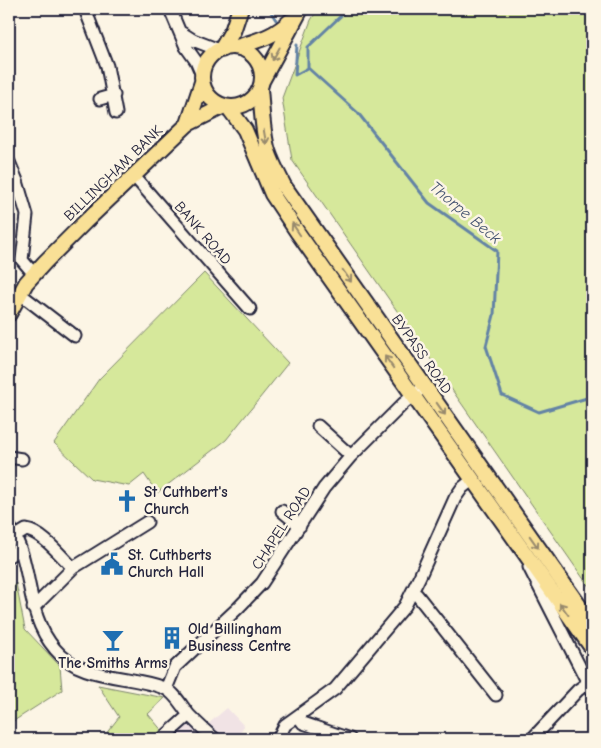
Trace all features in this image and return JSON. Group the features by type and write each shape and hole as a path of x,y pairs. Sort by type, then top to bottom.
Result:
{"highway":[{"path":"220,49 233,30 240,9"}],"main road":[{"path":"202,79 204,90 209,98 216,103 226,107 238,107 247,103 254,97 261,85 300,11"},
{"path":"188,124 207,60 220,49 238,47 270,37 281,30 300,11"},
{"path":"238,47 246,50 259,63 262,72 261,85"},
{"name":"BYPASS ROAD","path":"261,85 264,134 267,149 284,186 592,624"},
{"name":"BYPASS ROAD","path":"226,107 245,130 272,194 516,543 592,648"},
{"name":"BILLINGHAM BANK","path":"9,314 19,294 34,274 133,175 188,124 226,107"}],"street":[{"path":"85,9 99,42 114,95 116,113"},
{"path":"170,9 182,33 186,47 196,61 202,79"},
{"path":"182,33 193,40 220,49"},
{"path":"100,99 114,95"},
{"path":"9,162 17,181 27,216 22,260 34,274"},
{"name":"BANK ROAD","path":"133,175 250,309"},
{"path":"19,294 75,336"},
{"name":"CHAPEL ROAD","path":"166,689 175,667 262,583 324,488 350,456 412,395 425,386"},
{"path":"318,426 350,456"},
{"path":"9,459 22,459"},
{"path":"278,739 284,725 335,689 405,606 455,498 462,488 472,480"},
{"path":"282,511 300,526"},
{"path":"33,608 72,568 146,522"},
{"path":"9,526 16,536 20,548 33,608 40,627 55,650 63,658 90,672 166,689 189,715 215,739"},
{"path":"16,536 26,530 30,530 40,536 72,568"},
{"name":"BYPASS ROAD","path":"516,543 590,687"},
{"path":"9,556 20,548"},
{"path":"412,592 417,595 496,694"},
{"path":"532,739 578,690 590,687"},
{"path":"162,739 189,715"},
{"path":"298,716 303,723 350,739"}],"shaded area":[{"path":"227,708 244,726 236,739 166,739 189,718 201,730"}],"green space":[{"path":"318,9 592,9 592,591 292,160 282,98 311,20"},
{"path":"204,273 288,363 226,440 157,493 144,474 129,486 92,479 54,443 99,379"},
{"path":"16,583 25,629 60,666 62,690 9,724 9,591"},
{"path":"98,685 165,698 148,714 164,733 158,739 102,739 119,717"}],"waterway":[{"name":"Thorpe Beck","path":"269,9 276,20"},
{"path":"308,68 308,47 348,9"},
{"name":"Thorpe Beck","path":"297,45 295,75 308,68 358,113 429,203 497,251 494,315 486,346 502,395 539,412 587,398 592,399"}],"place":[{"name":"St Cuthbert's Church","path":"127,501"},
{"name":"St. Cuthberts Church Hall","path":"112,564"},
{"name":"Old Billingham Business Centre","path":"172,638"},
{"name":"The Smiths Arms","path":"113,640"}]}
